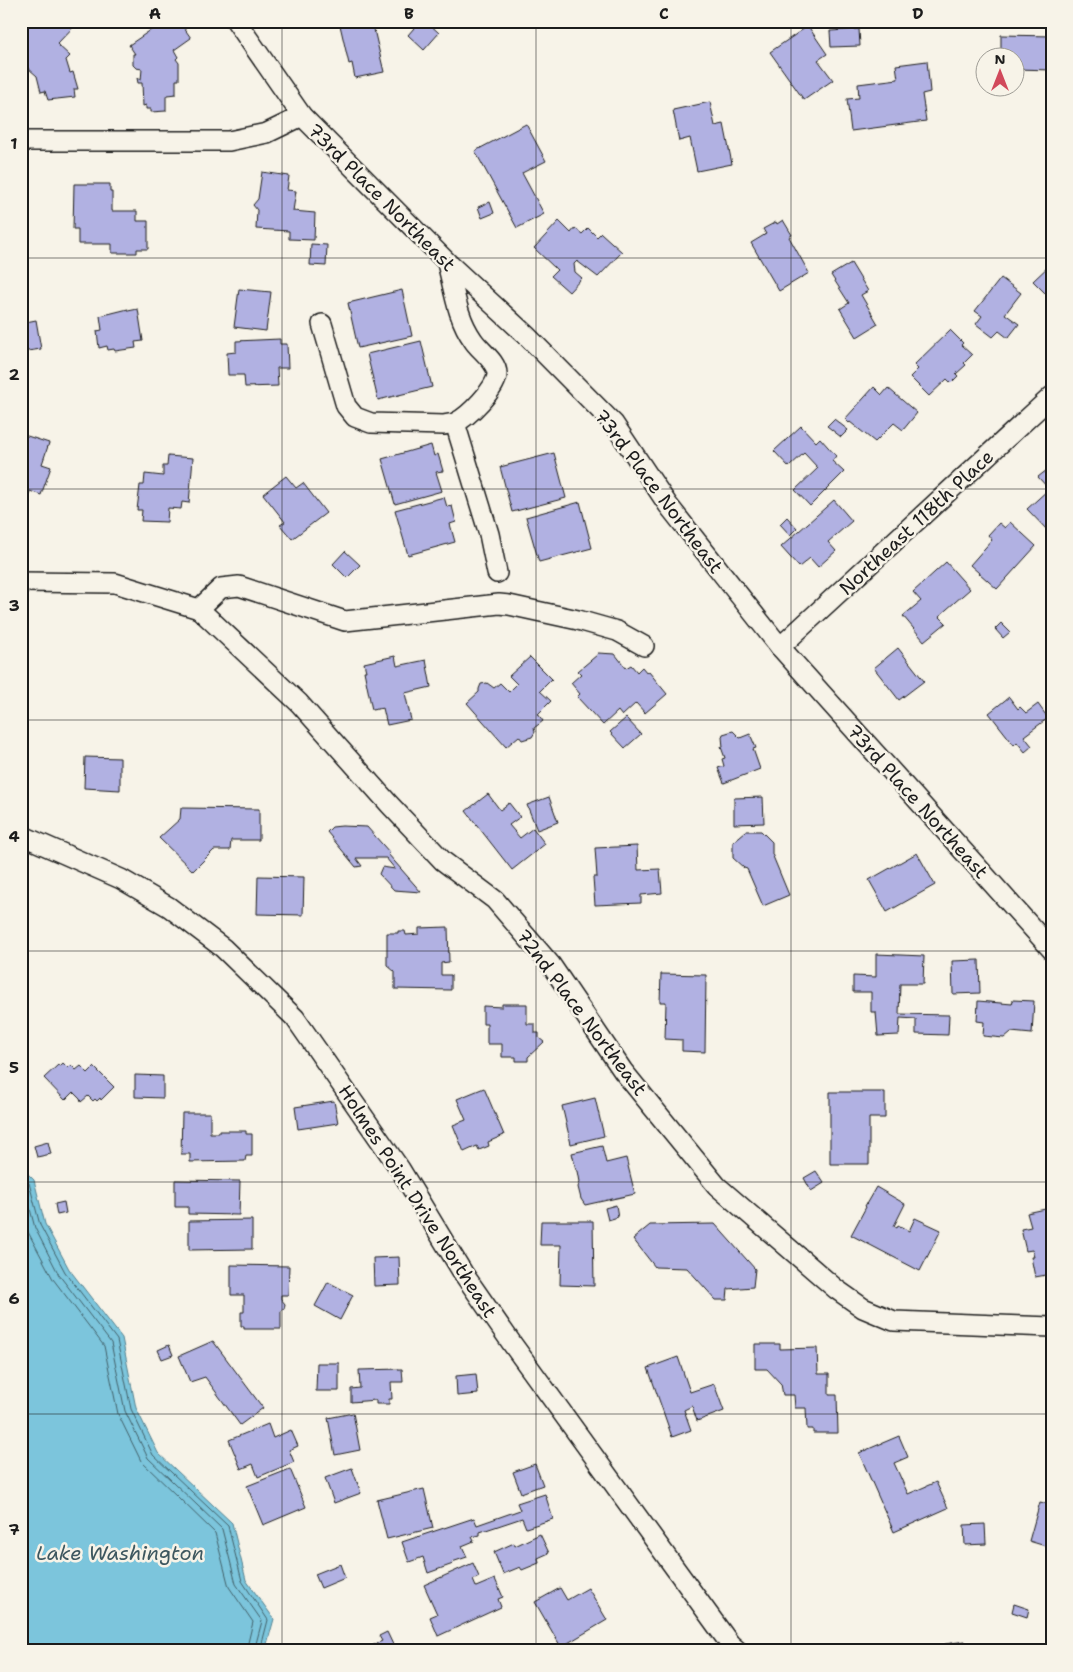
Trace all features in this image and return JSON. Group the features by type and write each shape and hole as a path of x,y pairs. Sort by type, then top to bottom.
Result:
{"street":[{"name":"73rd Place Northeast","path":"236,21 302,116 447,262 526,335 614,424 668,505 780,647 1052,950"},
{"path":"21,141 229,141 267,132 302,116"},
{"path":"322,324 346,406 355,417 371,423 444,425 455,423 470,413 484,397 495,382 497,373 494,365 467,331 458,308 447,262"},
{"name":"Northeast 118th Place","path":"780,647 1052,396"},
{"path":"455,423 489,534 497,573"},
{"path":"21,582 115,583 198,609 221,588 239,586 345,621 499,604 570,618 617,631 644,646"},
{"name":"72nd Place Northeast","path":"198,609 299,704 442,861 495,900 551,965 623,1071 717,1186 836,1289 863,1308 894,1321 1052,1327"},
{"name":"Holmes Point Drive Northeast","path":"21,835 121,878 169,907 223,948 294,1018 400,1169 463,1272 507,1337 692,1593 730,1644 738,1651"}],"water":[{"name":"Lake Washington","path":"21,1167 34,1180 45,1224 69,1269 122,1338 136,1408 158,1453 232,1523 246,1580 274,1619 265,1651 21,1651"}],"building":[{"path":"34,21 37,24 40,21 79,21 57,44 70,56 66,60 70,73 73,72 78,89 74,89 75,97 48,100 45,91 41,92 37,76 21,62 21,34"},
{"path":"164,21 179,21 191,38 174,50 179,63 179,80 176,80 176,94 167,95 166,111 151,112 151,109 146,109 146,105 143,106 142,83 138,83 137,78 141,80 142,69 136,68 133,65 133,54 135,54 129,45"},
{"path":"339,21 372,21 384,72 355,78 352,63 349,64"},
{"path":"420,21 426,21 439,33 424,50 408,35"},
{"path":"808,26 827,54 818,60 833,80 804,100 770,52"},
{"path":"859,29 860,46 831,47 830,31"},
{"path":"1001,35 1052,36 1052,70 1026,69 1026,48 1001,48"},
{"path":"927,61 930,92 922,94 926,121 851,131 847,99 859,98 858,84 898,79 896,65"},
{"path":"710,102 715,126 724,124 732,164 697,171 690,138 679,141 673,110"},
{"path":"526,124 546,161 522,173 544,214 517,228 475,151"},
{"path":"262,172 289,176 287,190 296,191 293,211 315,213 314,240 289,239 289,231 256,229 257,210 253,205 258,199"},
{"path":"74,184 110,184 112,211 137,211 137,221 148,221 148,249 137,249 137,253 112,253 112,244 78,244 78,229 73,229"},
{"path":"490,202 494,213 482,218 478,207"},
{"path":"783,220 792,235 789,237 809,273 779,291 751,243 766,234 763,229"},
{"path":"559,221 571,233 575,228 582,234 588,228 597,237 601,233 622,252 598,277 577,261 574,264 575,272 582,278 569,292 551,276 557,270 534,248"},
{"path":"311,244 327,245 326,266 310,265"},
{"path":"851,263 868,291 861,295 878,324 857,337 840,309 849,303 831,275"},
{"path":"1052,263 1052,300 1033,281"},
{"path":"1001,278 1021,293 1005,314 1019,324 1008,338 999,331 993,337 976,324 982,316 975,311"},
{"path":"239,289 271,292 266,331 234,327"},
{"path":"402,290 412,336 358,348 348,303"},
{"path":"128,309 128,311 138,309 143,341 135,342 136,348 115,351 114,349 108,350 107,346 99,348 97,331 102,330 100,316"},
{"path":"36,320 41,349 21,352 21,323"},
{"path":"950,330 963,343 961,345 972,355 964,363 966,365 956,374 958,376 951,383 947,379 929,396 910,377 918,369 914,365"},
{"path":"280,339 280,344 287,344 288,368 277,368 278,386 245,387 244,375 228,375 227,353 236,352 236,341"},
{"path":"421,341 432,387 378,400 367,354"},
{"path":"874,387 882,395 888,388 917,413 903,430 894,423 875,442 845,419"},
{"path":"834,419 848,430 841,437 827,426"},
{"path":"801,426 816,442 820,438 836,456 832,461 844,472 810,506 795,490 818,468 804,453 789,467 774,451"},
{"path":"21,434 49,443 42,464 51,467 41,495 30,491 27,500 21,497"},
{"path":"431,445 434,456 438,454 443,471 436,472 442,491 395,504 382,459"},
{"path":"554,453 566,498 512,512 500,467"},
{"path":"168,456 193,458 189,503 182,502 181,509 168,508 167,522 141,521 142,510 137,510 140,485 144,485 145,474 163,476 163,466 167,466"},
{"path":"1052,466 1052,531 1050,533 1027,509 1049,489 1038,477"},
{"path":"286,476 296,488 303,483 326,513 292,539 280,525 285,522 263,494"},
{"path":"444,497 447,507 452,506 456,522 450,524 455,542 408,555 395,510"},
{"path":"834,500 852,521 828,542 836,551 818,567 810,558 799,567 781,547"},
{"path":"580,502 592,548 539,562 526,517"},
{"path":"787,517 797,528 790,535 780,524"},
{"path":"1010,522 1036,546 997,589 970,565 992,540 988,535 999,523 1005,528"},
{"path":"345,551 360,565 347,578 333,564"},
{"path":"946,562 970,589 939,616 946,623 924,641 903,616 921,601 913,592"},
{"path":"1001,623 1010,632 1003,638 995,629"},
{"path":"898,648 924,681 899,700 874,668"},
{"path":"598,653 615,654 626,668 631,665 637,672 642,667 647,673 649,672 667,694 645,713 636,703 622,716 618,711 603,725 577,697 580,694 571,683 581,674 578,671"},
{"path":"395,656 397,666 426,660 431,687 405,693 411,720 387,725 383,708 372,710 364,663"},
{"path":"530,657 552,679 540,691 551,701 538,714 543,721 534,728 535,732 532,737 522,740 519,736 506,747 467,703 479,692 481,684 487,683 494,688 500,683 509,692 517,684 509,676"},
{"path":"1009,697 1018,709 1020,707 1026,713 1038,704 1048,718 1024,736 1032,746 1025,752 1017,742 1014,745 989,713"},
{"path":"626,718 641,734 625,748 610,732"},
{"path":"733,731 740,738 750,734 756,748 753,749 760,769 724,783 718,768 724,766 722,759 725,758 721,747 723,747 722,737 723,734"},
{"path":"85,757 120,758 120,790 84,788"},
{"path":"488,794 500,810 509,803 520,817 509,825 520,838 533,828 545,844 512,870 466,811"},
{"path":"549,797 558,822 537,830 527,805"},
{"path":"763,797 764,823 734,824 734,798"},
{"path":"181,808 259,809 259,840 231,840 230,850 214,850 193,871 159,838 180,819"},
{"path":"332,827 367,827 421,892 394,890 379,874 382,867 395,869 386,858 356,858 362,866 356,867 327,832"},
{"path":"746,831 761,831 772,842 772,854 789,895 763,906 747,869 733,858 733,842"},
{"path":"637,846 638,870 660,869 662,893 641,895 641,903 595,905 593,877 597,877 595,848"},
{"path":"917,853 935,885 887,912 869,880"},
{"path":"258,876 304,877 303,915 257,914"},
{"path":"448,927 449,962 441,963 441,975 451,975 451,990 395,989 395,972 387,965 387,933 405,931 406,935 419,934 419,928"},
{"path":"876,954 924,956 923,984 900,984 899,1014 949,1015 948,1035 916,1034 916,1019 900,1018 899,1035 878,1036 876,1012 871,1012 871,992 853,992 853,976 876,977"},
{"path":"979,960 980,993 953,994 952,961"},
{"path":"661,974 706,975 705,1052 682,1051 682,1040 665,1039 666,1002 660,1002"},
{"path":"1013,1000 1034,1001 1032,1034 1011,1032 1004,1038 983,1036 984,1022 977,1021 978,1001 1012,1004"},
{"path":"502,1004 527,1004 527,1024 535,1024 535,1033 539,1033 539,1038 544,1042 528,1057 528,1061 516,1061 516,1057 502,1057 502,1044 487,1044 487,1024 483,1024 483,1006 502,1007"},
{"path":"63,1063 68,1068 71,1065 76,1070 81,1066 88,1073 94,1067 114,1087 101,1100 100,1098 97,1101 95,1099 93,1101 88,1096 81,1102 73,1092 65,1100 44,1078 58,1065 60,1066"},
{"path":"135,1075 163,1076 163,1098 135,1097"},
{"path":"484,1088 504,1135 488,1142 489,1146 479,1150 477,1146 464,1152 453,1125 466,1120 457,1099"},
{"path":"830,1092 885,1092 885,1118 869,1118 869,1164 830,1164"},
{"path":"595,1098 604,1136 571,1144 562,1106"},
{"path":"334,1101 338,1123 298,1129 295,1107"},
{"path":"182,1113 210,1113 210,1133 246,1131 246,1134 252,1134 252,1156 246,1156 245,1161 190,1162 190,1154 181,1154"},
{"path":"48,1142 51,1154 37,1157 34,1146"},
{"path":"602,1146 606,1163 626,1158 635,1194 585,1205 581,1199 578,1187 580,1182 572,1153"},
{"path":"816,1171 824,1183 811,1191 804,1178"},
{"path":"175,1180 240,1181 239,1215 188,1214 188,1207 175,1207"},
{"path":"876,1187 905,1204 894,1226 897,1228 898,1225 909,1231 915,1218 941,1230 920,1271 851,1235"},
{"path":"64,1202 66,1213 57,1215 55,1204"},
{"path":"616,1205 618,1217 608,1220 605,1208"},
{"path":"1050,1208 1052,1217 1052,1274 1035,1277 1031,1257 1034,1257 1032,1250 1026,1251 1021,1229 1031,1227 1027,1213"},
{"path":"252,1220 252,1249 189,1250 189,1221"},
{"path":"541,1221 593,1221 594,1286 560,1285 561,1245 540,1245"},
{"path":"715,1224 755,1269 753,1287 728,1289 727,1300 716,1300 687,1268 655,1267 633,1239 650,1225"},
{"path":"399,1257 400,1285 374,1286 373,1258"},
{"path":"231,1265 289,1266 288,1295 281,1295 281,1299 285,1304 284,1309 281,1311 281,1329 244,1329 244,1326 241,1326 241,1312 244,1312 244,1295 231,1295"},
{"path":"328,1282 353,1295 340,1320 315,1306"},
{"path":"213,1341 263,1408 240,1425 205,1377 190,1382 179,1356"},
{"path":"755,1344 780,1344 780,1349 817,1348 818,1374 829,1374 829,1395 837,1395 838,1433 813,1433 813,1429 807,1429 806,1408 795,1408 794,1395 783,1395 781,1384 767,1369 755,1369"},
{"path":"169,1345 173,1355 162,1359 158,1350"},
{"path":"678,1357 690,1392 714,1384 724,1411 697,1421 692,1406 684,1410 691,1430 672,1437 648,1368"},
{"path":"317,1363 339,1363 339,1391 316,1391"},
{"path":"402,1369 403,1382 391,1382 392,1399 389,1399 389,1404 376,1404 376,1400 351,1402 351,1389 360,1388 359,1370"},
{"path":"476,1374 478,1394 457,1396 456,1376"},
{"path":"353,1413 360,1450 335,1455 328,1418"},
{"path":"268,1424 273,1438 291,1430 298,1446 289,1450 294,1462 258,1477 253,1464 241,1469 229,1440"},
{"path":"899,1436 908,1457 894,1463 908,1494 936,1482 948,1508 894,1532 859,1453"},
{"path":"535,1464 543,1485 521,1493 513,1472"},
{"path":"352,1468 361,1493 334,1503 325,1478"},
{"path":"290,1469 306,1507 263,1525 247,1486"},
{"path":"424,1489 433,1528 387,1539 377,1500"},
{"path":"545,1494 553,1519 526,1528 522,1518 480,1532 480,1535 472,1537 474,1541 462,1546 467,1557 428,1573 423,1557 409,1562 402,1542 474,1518 477,1525 520,1510 517,1503"},
{"path":"1040,1502 1052,1505 1052,1548 1029,1541"},
{"path":"985,1524 986,1544 965,1545 964,1525"},
{"path":"540,1534 549,1553 538,1558 539,1563 522,1570 520,1567 503,1574 494,1552 514,1543 515,1546"},
{"path":"473,1563 479,1577 473,1580 476,1587 495,1579 503,1597 498,1599 501,1607 438,1636 430,1617 437,1614 424,1585"},
{"path":"340,1564 345,1578 321,1588 315,1574"},
{"path":"560,1588 567,1600 588,1588 607,1620 561,1647 535,1602"},
{"path":"1014,1604 1029,1609 1027,1617 1012,1612"},
{"path":"387,1632 396,1651 361,1651 382,1641 379,1636"},
{"path":"965,1641 966,1651 946,1651 945,1644"}]}
